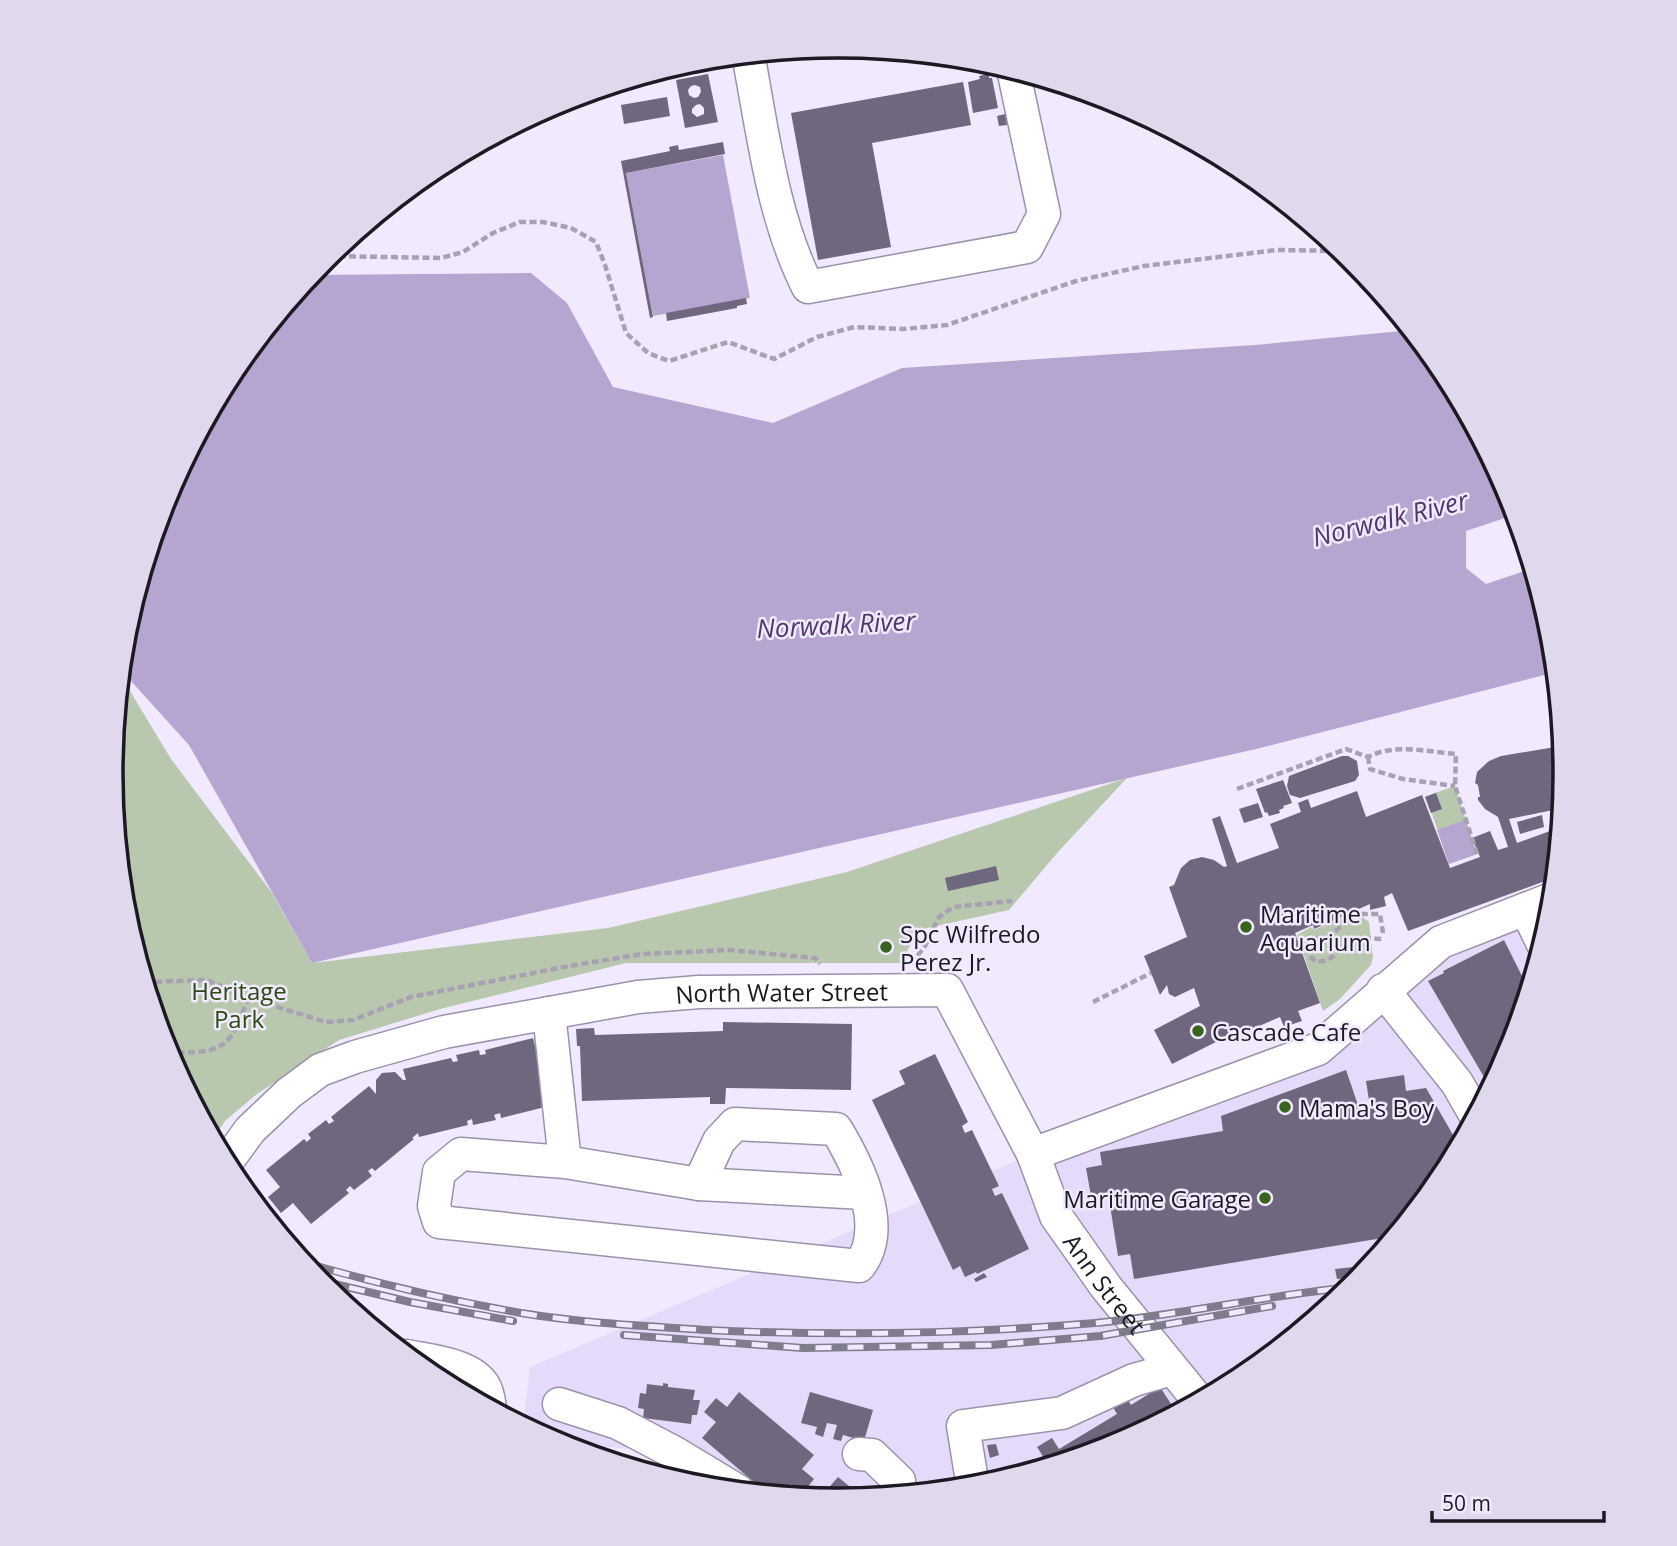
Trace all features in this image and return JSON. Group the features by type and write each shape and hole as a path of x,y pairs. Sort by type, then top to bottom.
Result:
{"street":[{"path":"749,64 775,192 796,263 808,287 1027,247 1044,214 1015,80"},
{"path":"947,990 1033,1154 1318,1049 1441,942 1540,903"},
{"name":"North Water Street","path":"233,1153 250,1130 289,1093 320,1070 355,1057 444,1032 638,998 699,992 947,990"},
{"path":"1383,990 1457,1083 1471,1107"},
{"path":"548,1013 565,1162"},
{"path":"699,1184 719,1141 735,1124 836,1129 850,1153 864,1193 873,1220 871,1243 866,1258 859,1266 439,1222 434,1206 439,1172 461,1154 565,1162 699,1184 864,1193"},
{"name":"Ann Street","path":"1033,1154 1056,1216 1106,1287 1193,1394"},
{"path":"433,1362 455,1367 475,1376 485,1387 487,1395"},
{"path":"971,1476 963,1426 1062,1413 1134,1380 1172,1368"},
{"path":"559,1404 618,1423 672,1466 690,1473"},
{"path":"859,1454 872,1455 899,1481 899,1485"}],"path":[{"path":"1237,789 1346,749 1368,757 1379,751 1390,750 1456,754 1455,786 1477,854"},
{"path":"1368,757 1370,769 1403,779 1455,786"},
{"path":"901,969 910,964 925,946 939,917 953,907 1012,901"},
{"path":"1357,914 1380,914 1383,936 1351,941 1326,961 1315,962 1307,949 1308,941 1315,937 1329,936 1357,914"},
{"path":"155,982 207,979 248,998 326,1023 353,1020 411,997 642,954 728,950 815,958 822,967"},
{"path":"910,964 947,990"},
{"path":"1093,1002 1151,973"},
{"path":"180,1052 216,1050 236,1033 248,998"}],"shaded area":[{"path":"1539,918 1516,1003 1480,1089 1458,1131 1406,1208 1376,1245 1310,1311 1236,1368 1155,1414 1068,1450 978,1475 885,1487 838,1488 792,1487 716,1478 675,1453 598,1446 524,1415 530,1367 1033,1154 1318,1049 1441,942"}],"green space":[{"name":"Heritage Park","path":"128,688 171,759 272,893 312,963 608,928 847,872 1127,778 1058,852 1009,910 918,930 901,963 626,963 440,1009 339,1040 257,1094 225,1121 219,1130 178,1047 161,1003 137,913 129,866 123,773"},
{"path":"1455,786 1477,854 1449,864 1426,796"},
{"path":"1344,916 1361,916 1369,922 1373,957 1371,965 1340,999 1323,1011 1297,935 1311,927 1314,930"}],"water":[{"path":"723,155 750,298 653,316 626,173"},
{"name":"Norwalk River","path":"531,273 567,303 613,387 773,423 902,368 1255,345 1400,331 1458,415 1499,499 1529,588 1547,674 1256,749 312,963 189,745 129,679 137,633 161,543 197,457 244,376 271,338 326,275"},
{"path":"1465,820 1477,854 1449,864 1437,830"}],"pier":[{"path":"1506,518 1524,571 1486,584 1466,568 1466,531"}],"building":[{"path":"708,74 718,122 685,128 676,80","holes":["695,85 700,87 701,92 694,98 689,95 688,90","700,104 704,108 704,114 697,117 692,113 692,109"]},
{"path":"989,74 998,108 973,113 968,82"},
{"path":"963,82 971,125 872,143 891,247 818,260 791,113"},
{"path":"667,97 670,116 624,124 621,105"},
{"path":"1005,114 1007,125 999,126 997,116"},
{"path":"723,142 725,154 626,173 653,317 650,318 621,161 670,151 669,147 678,145 679,150"},
{"path":"746,298 747,304 737,308 667,321 666,313"},
{"name":"Maritime Aquarium","path":"1553,747 1552,810 1509,819 1517,843 1551,831 1545,881 1408,931 1392,893 1384,897 1386,906 1370,910 1370,904 1314,929 1313,925 1295,933 1320,1003 1298,1011 1302,1021 1284,1027 1280,1017 1238,1035 1237,1032 1215,1040 1216,1042 1172,1064 1154,1030 1200,1006 1194,988 1175,997 1169,994 1167,985 1160,995 1144,956 1187,937 1169,887 1174,885 1181,868 1190,860 1202,857 1227,866 1212,819 1220,816 1237,863 1279,848 1270,824 1301,812 1298,803 1308,799 1311,808 1357,791 1366,817 1422,795 1450,868 1480,857 1472,838 1490,831 1498,850 1508,847 1498,817 1485,809 1478,800 1478,785 1475,783 1477,772 1489,761 1501,756"},
{"path":"1342,756 1357,761 1359,775 1355,781 1300,798 1290,795 1287,786 1289,776"},
{"path":"1283,780 1292,803 1283,806 1284,808 1279,810 1280,813 1269,816 1265,813 1256,789"},
{"path":"1436,793 1442,809 1431,813 1425,797"},
{"path":"1258,803 1263,817 1244,823 1239,809"},
{"path":"1542,815 1544,827 1520,834 1517,822"},
{"path":"996,866 999,880 948,891 945,878"},
{"path":"1504,940 1523,978 1516,1003 1485,1078 1428,981 1444,973 1443,971"},
{"path":"723,1022 852,1024 851,1090 726,1088 725,1104 710,1104 710,1097 582,1101 580,1046 577,1046 576,1029 594,1028 595,1035 723,1031"},
{"path":"533,1038 549,1106 501,1118 500,1113 494,1115 496,1120 473,1125 472,1119 467,1121 468,1125 419,1137 418,1133 375,1171 372,1168 368,1171 372,1176 354,1190 350,1186 346,1190 349,1193 311,1224 293,1203 281,1213 268,1197 280,1187 266,1170 304,1139 307,1142 311,1138 308,1134 326,1120 329,1124 334,1121 331,1117 369,1086 376,1094 376,1080 382,1073 395,1072 406,1080 403,1069 451,1058 453,1062 458,1061 456,1055 479,1050 480,1055 486,1054 485,1050"},
{"path":"935,1054 968,1122 962,1126 965,1133 972,1130 999,1186 992,1189 995,1196 1002,1193 1029,1249 965,1277 960,1266 953,1270 872,1100 905,1084 899,1071"},
{"name":"Maritime Garage","path":"1346,1070 1359,1108 1370,1107 1366,1081 1404,1075 1406,1091 1426,1088 1454,1137 1406,1208 1381,1238 1134,1279 1130,1254 1118,1256 1108,1193 1091,1196 1086,1168 1102,1165 1100,1152 1223,1131 1221,1116"},
{"path":"1355,1267 1345,1278 1337,1279 1335,1269"},
{"path":"984,1273 987,1277 976,1282 974,1279"},
{"path":"663,1383 668,1384 668,1387 695,1390 693,1400 700,1400 697,1415 692,1415 691,1424 643,1418 644,1409 638,1408 640,1393 646,1394 647,1384 663,1386"},
{"path":"1160,1387 1172,1405 1112,1434 1044,1458 1037,1447 1052,1438 1059,1449 1117,1414 1110,1402 1124,1393 1131,1405"},
{"path":"739,1392 814,1455 802,1469 814,1479 807,1487 755,1483 702,1438 716,1422 704,1412 716,1398 727,1407"},
{"path":"810,1392 873,1410 864,1441 843,1435 841,1441 833,1439 837,1425 827,1423 823,1437 815,1434 817,1427 801,1423"},
{"path":"996,1444 999,1455 990,1458 987,1445"},
{"path":"838,1477 851,1488 838,1488 829,1488"}],"railway":[{"path":"322,1267 411,1290 521,1313 613,1324 755,1332 900,1333 1046,1327 1127,1319 1333,1289"},
{"path":"340,1285 410,1302 513,1321"},
{"path":"624,1335 803,1348 991,1345 1100,1336 1272,1306"}],"place":[{"name":"Maritime Aquarium","path":"1246,927"},
{"name":"Spc Wilfredo Perez Jr.","path":"886,947"},
{"name":"Cascade Cafe","path":"1198,1031"},
{"name":"Mama's Boy","path":"1285,1107"},
{"name":"Maritime Garage","path":"1265,1198"}]}
